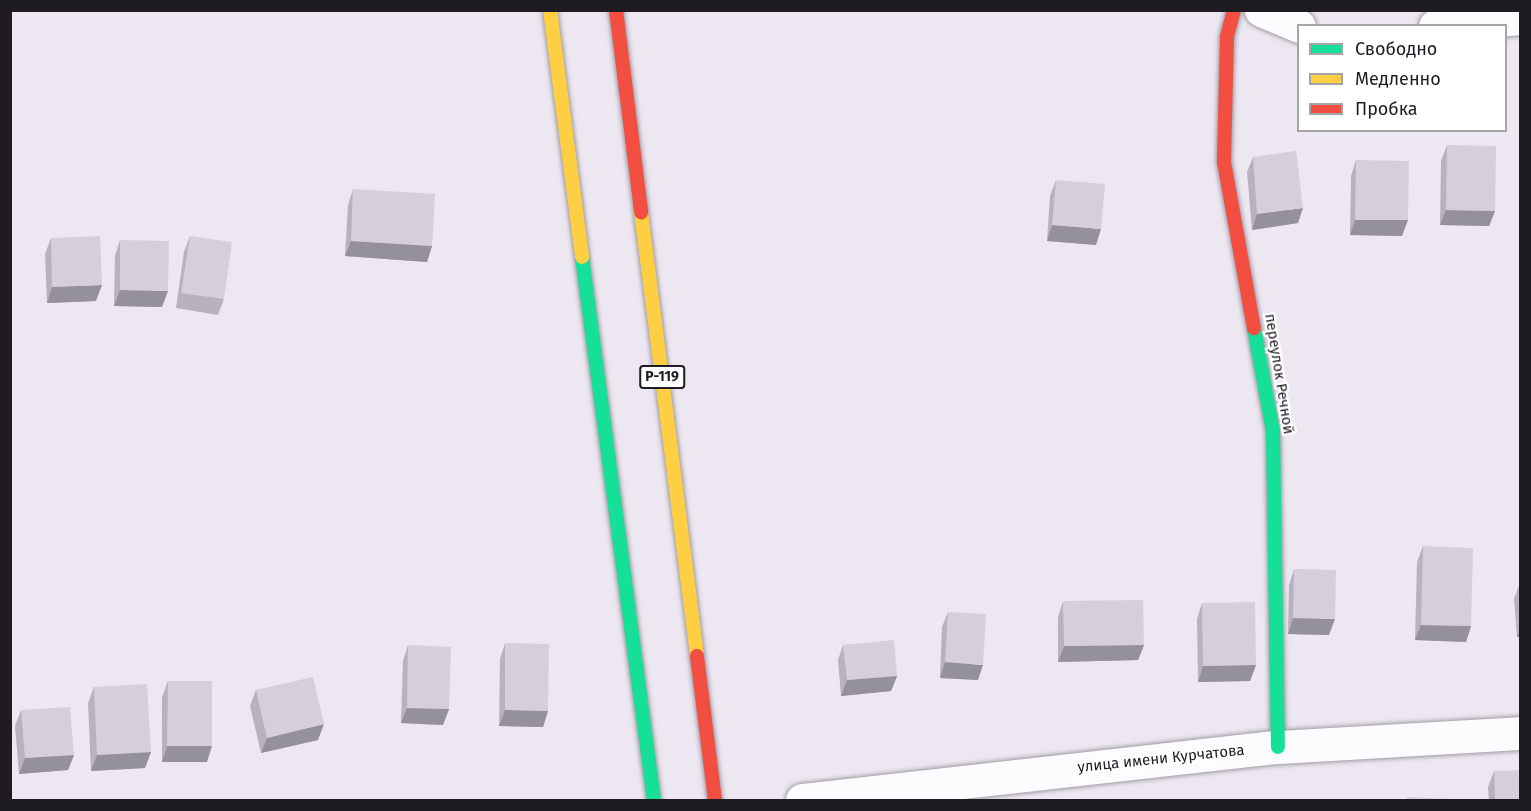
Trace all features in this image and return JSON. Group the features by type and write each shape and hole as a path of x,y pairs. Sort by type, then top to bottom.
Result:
{"main road":[{"path":"550,10 654,801"},
{"name":"Р-119","path":"616,10 715,801"},
{"name":"переулок Речной","path":"1233,10 1227,38 1224,162 1273,432 1277,503 1278,747"}],"street":[{"path":"1261,10 1297,25"},
{"path":"1456,24 1521,18"},
{"name":"улица имени Курчатова","path":"802,801 1278,747 1521,733"}],"building":[{"path":"1447,145 1496,146 1495,211 1446,210"},
{"path":"1296,151 1303,208 1257,214 1253,157"},
{"path":"1356,160 1409,161 1408,220 1355,220"},
{"path":"1056,180 1105,184 1101,229 1052,225"},
{"path":"353,189 435,194 432,246 351,241"},
{"path":"100,236 102,285 52,287 51,238"},
{"path":"190,236 232,242 224,299 181,293"},
{"path":"120,240 169,241 168,291 120,290"},
{"path":"1423,546 1473,548 1471,626 1421,625"},
{"path":"1294,569 1336,570 1335,619 1293,618"},
{"path":"1143,600 1144,645 1064,646 1063,601"},
{"path":"1255,602 1256,665 1203,666 1202,603"},
{"path":"948,612 986,614 983,665 945,662"},
{"path":"894,640 897,676 847,680 843,645"},
{"path":"505,643 549,644 548,711 505,710"},
{"path":"408,645 451,647 449,709 407,708"},
{"path":"313,677 324,724 267,738 256,690"},
{"path":"168,681 212,681 212,746 167,746"},
{"path":"147,684 151,752 97,755 94,687"},
{"path":"70,707 74,755 25,758 21,710"},
{"path":"1521,770 1521,801 1495,801 1494,771"},
{"path":"1407,797 1454,799 1454,801 1407,801"}],"traffic: fast":[{"path":"582,257 654,800"},
{"path":"1254,328 1273,432 1278,747"}],"traffic: slow":[{"path":"550,10 582,257"},
{"path":"641,212 697,656"}],"traffic: jam":[{"path":"616,10 641,212"},
{"path":"1234,10 1227,37 1224,162 1254,328"},
{"path":"697,656 715,800"}]}
